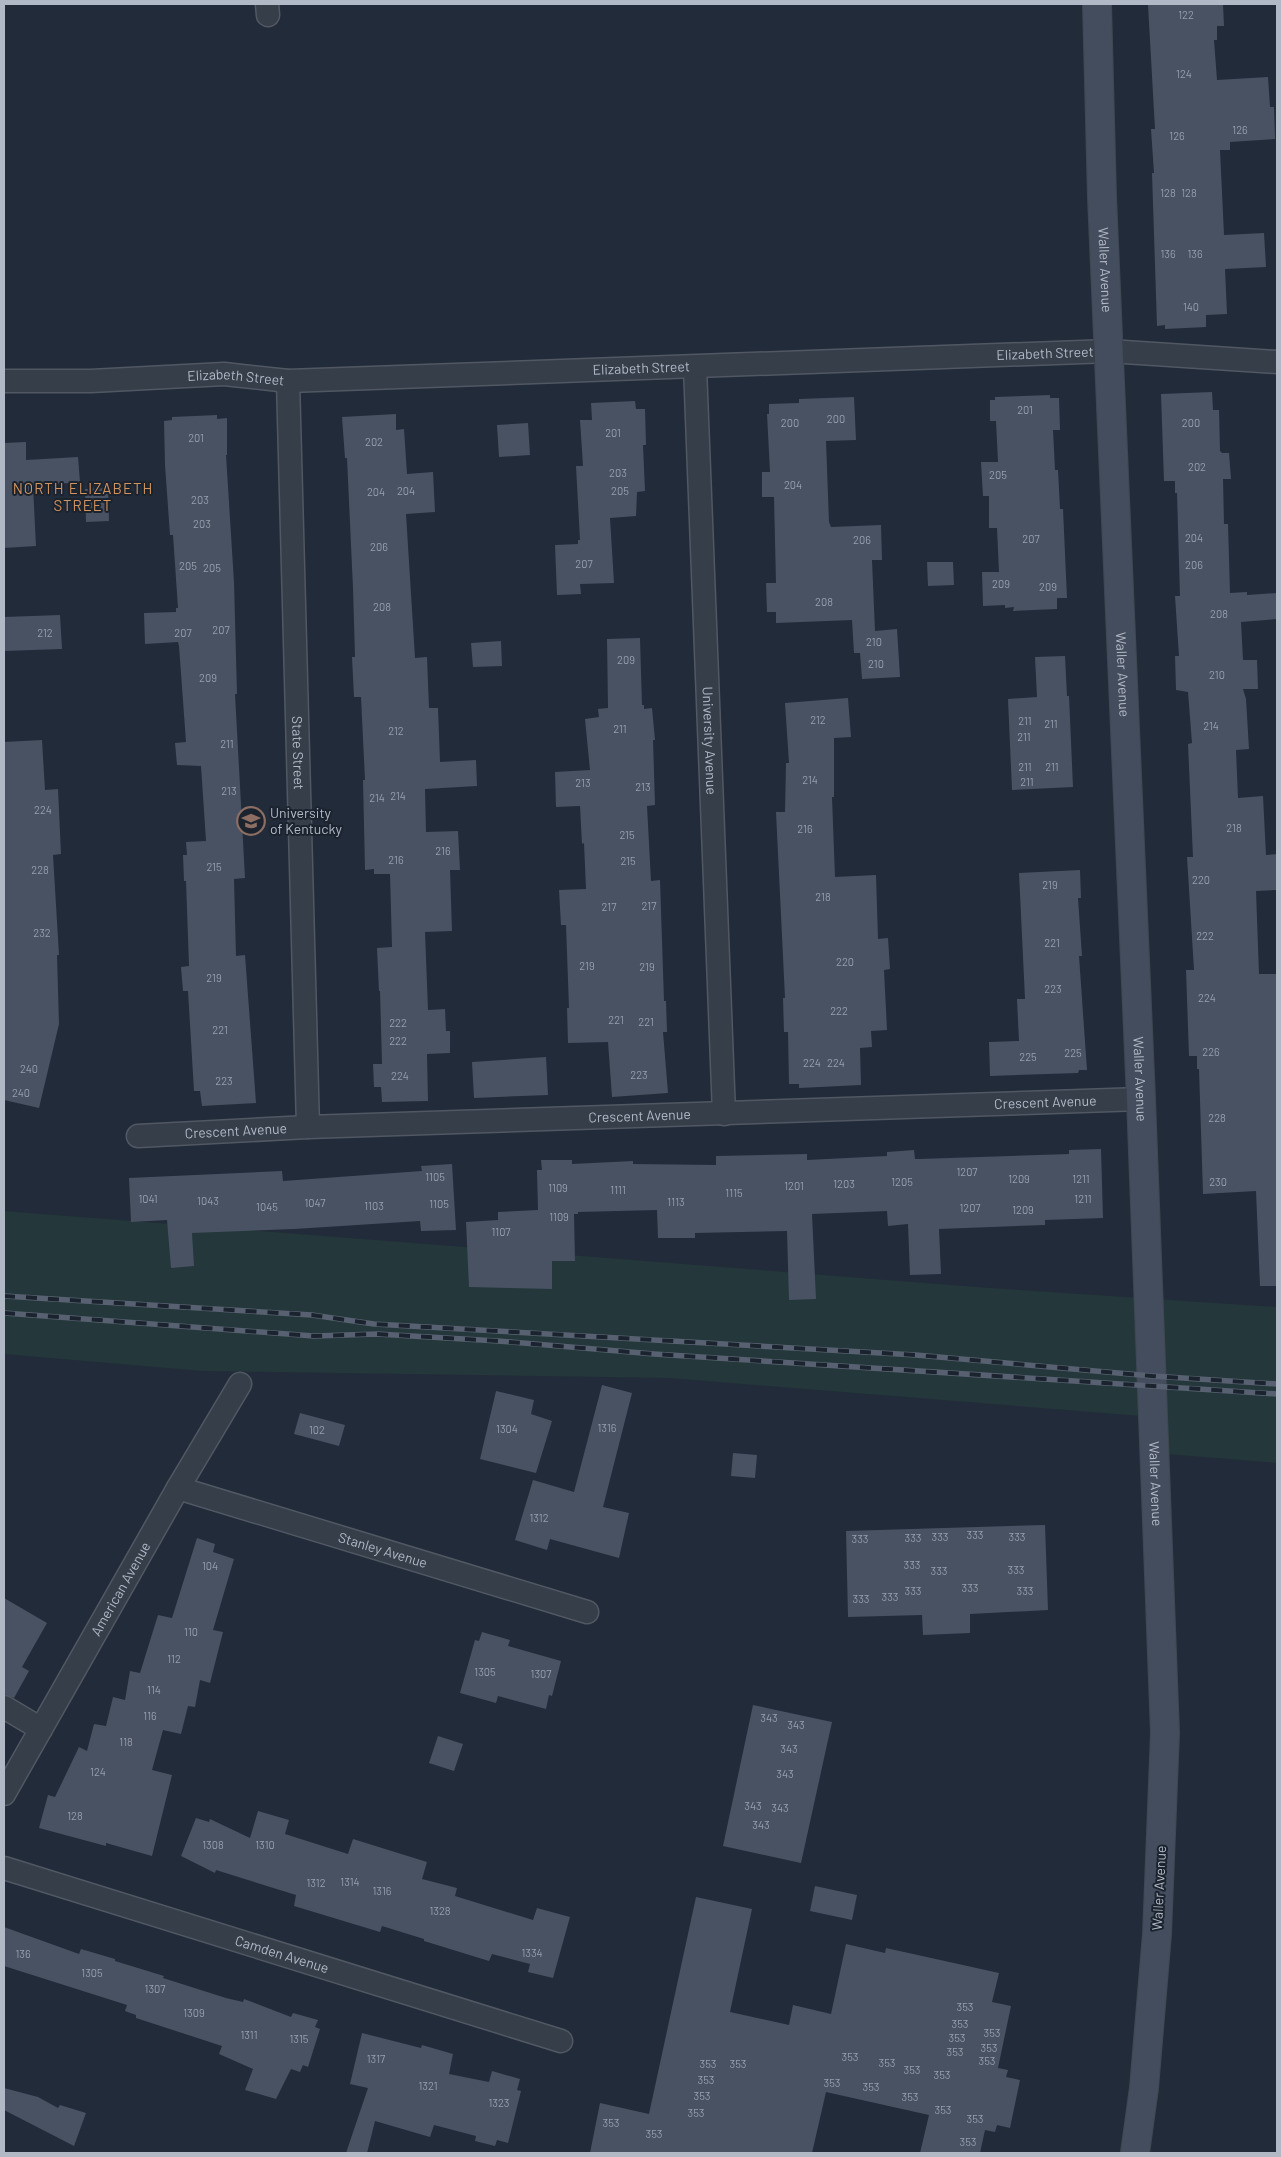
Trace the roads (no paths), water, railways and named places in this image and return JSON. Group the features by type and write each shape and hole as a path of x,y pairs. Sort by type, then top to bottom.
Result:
{"main road":[{"name":"Waller Avenue","path":"1097,4 1102,197 1141,1099 1165,1742 1157,1934 1145,2078 1135,2153"}],"street":[{"name":"Elizabeth Street","path":"4,381 91,381 224,374 288,380 1109,351 1277,362"},
{"name":"University Avenue","path":"695,366 724,1114"},
{"name":"State Street","path":"288,380 308,1127"},
{"name":"Crescent Avenue","path":"138,1136 308,1127 1141,1099"},
{"name":"American Avenue","path":"4,1794 178,1488 240,1384"},
{"name":"Stanley Avenue","path":"178,1488 587,1612"},
{"path":"4,1708 41,1729"},
{"name":"Camden Avenue","path":"4,1868 561,2041"}],"railway":[{"path":"4,1296 312,1315 374,1324 916,1355 1152,1376 1277,1384"},
{"path":"4,1313 314,1336 377,1334 498,1341 654,1354 1277,1394"}],"place":[{"name":"University of Kentucky","path":"251,821"}],"district":[{"name":"NORTH ELIZABETH STREET","path":"83,498"}]}
